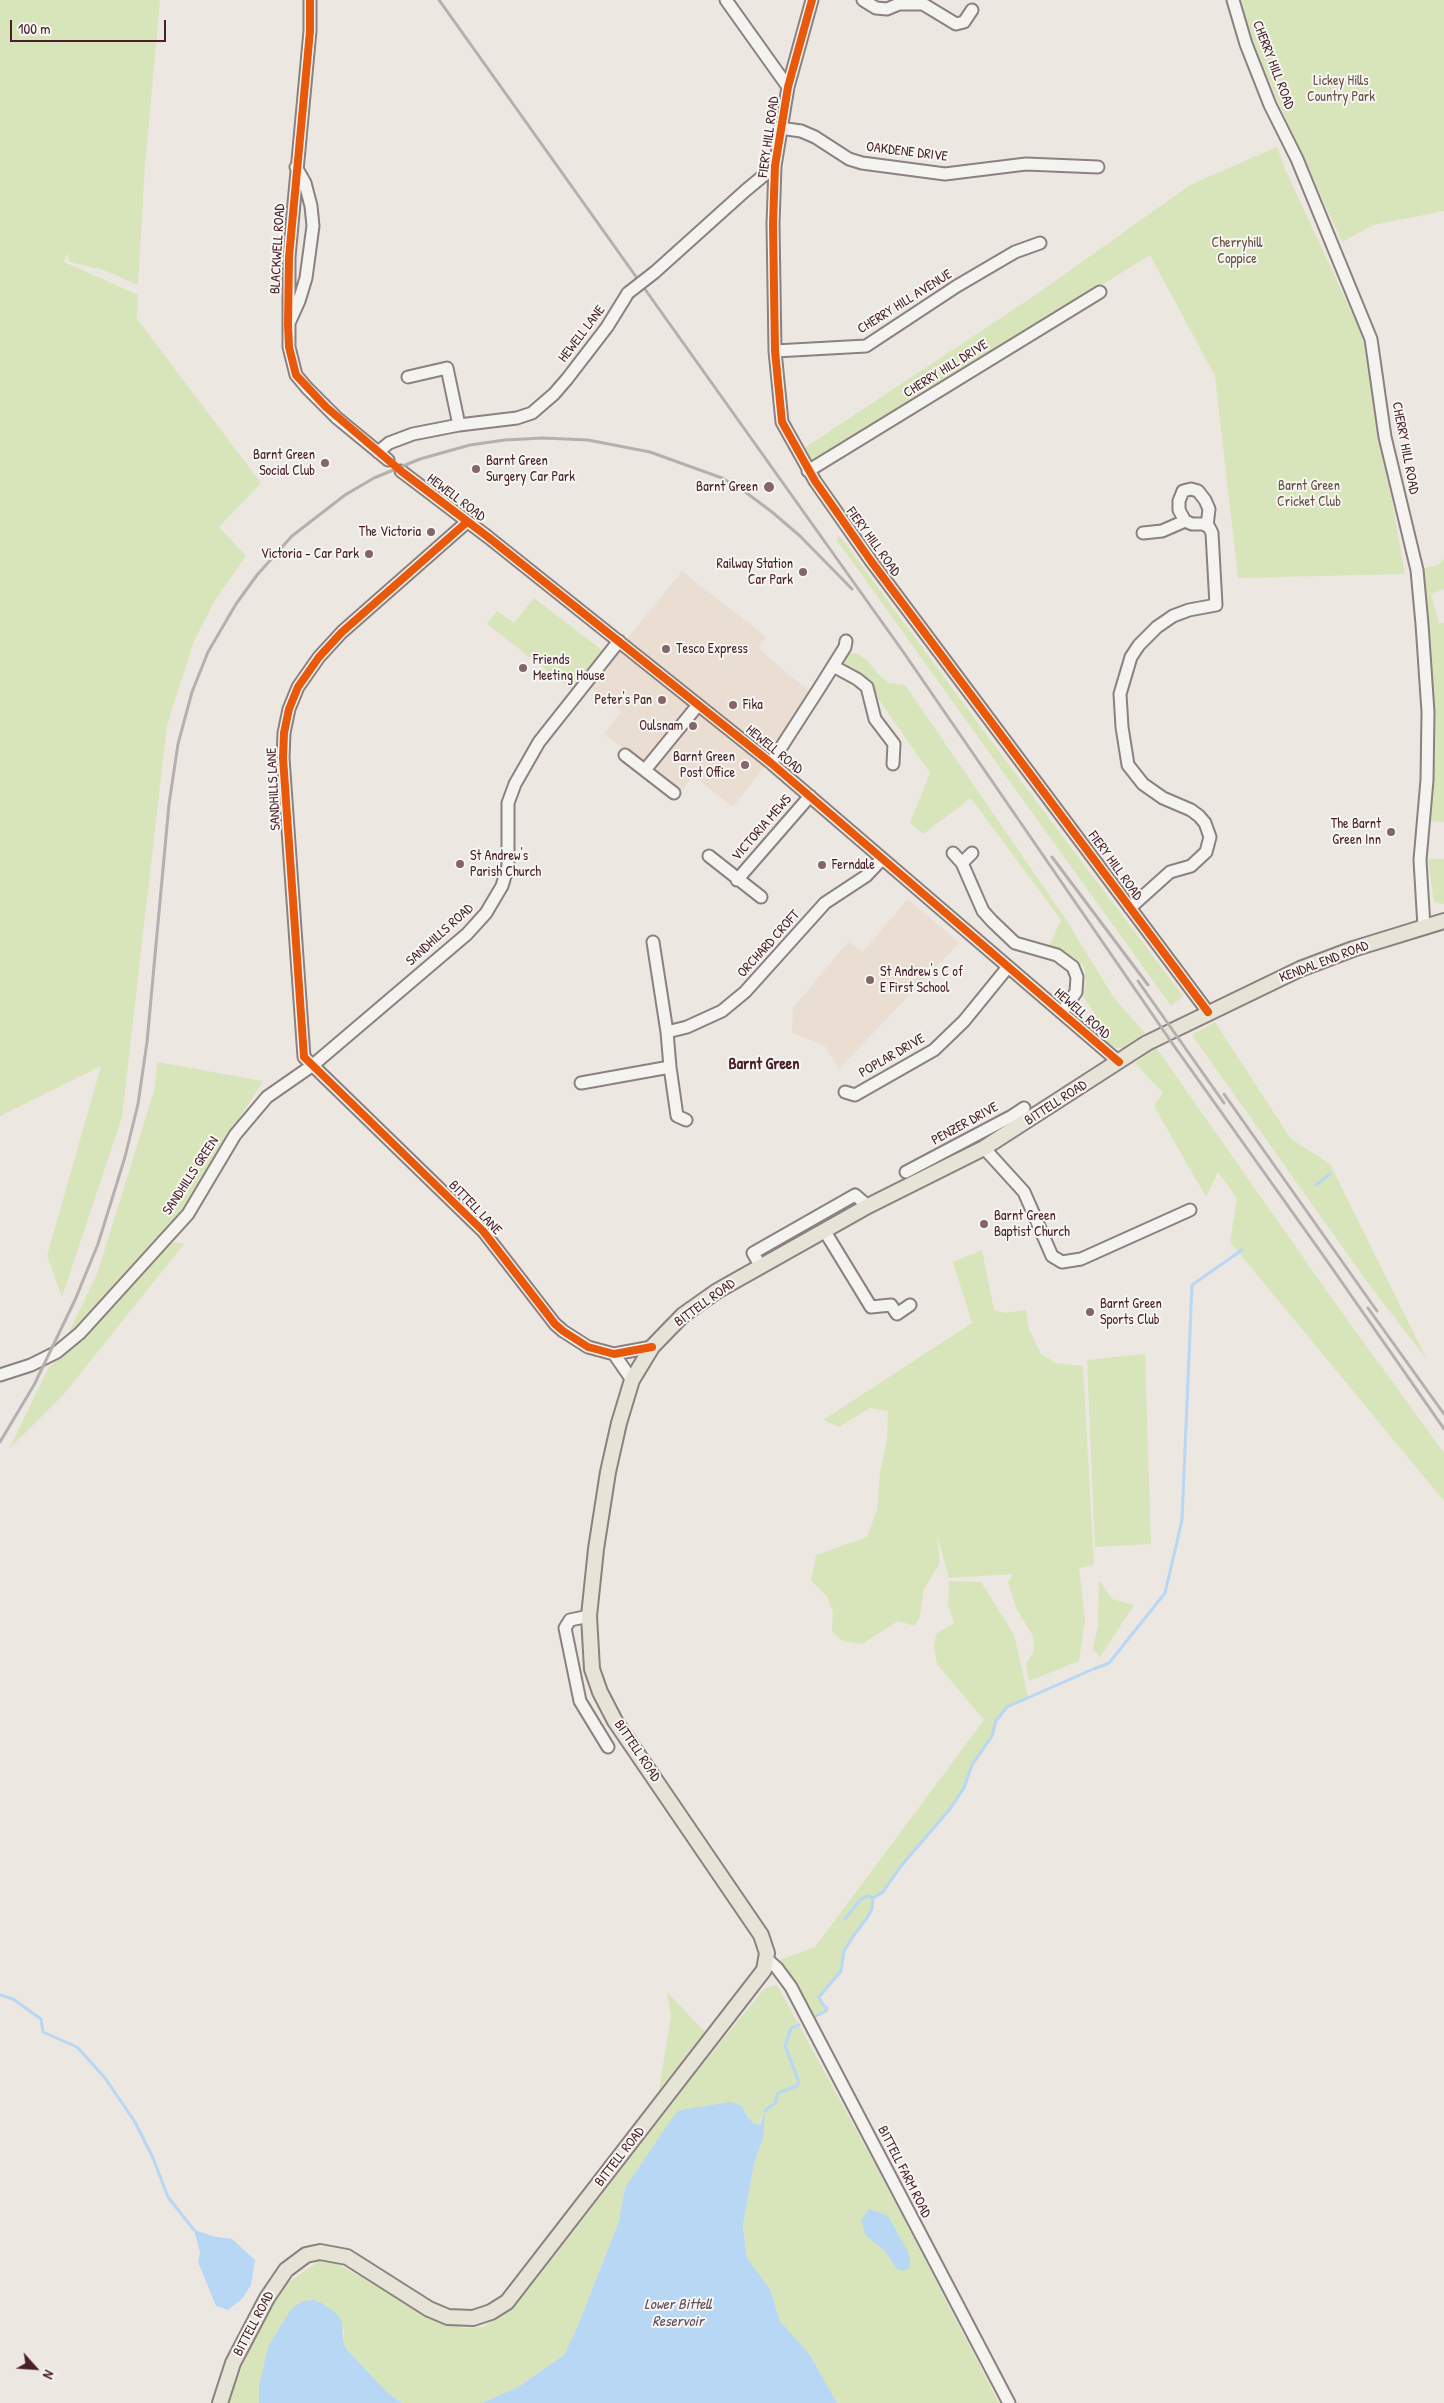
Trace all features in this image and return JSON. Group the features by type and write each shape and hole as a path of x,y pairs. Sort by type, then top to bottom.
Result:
{"main road":[{"name":"KENDAL END ROAD","path":"1208,1012 1300,969 1444,921"},
{"name":"BITTELL ROAD","path":"220,2403 233,2363 267,2298 286,2270 306,2255 320,2252 346,2257 429,2309 448,2317 473,2318 491,2312 507,2302 758,1979 767,1959 766,1945 761,1935 616,1721 600,1692 592,1668 589,1616 596,1549 608,1472 619,1423 632,1380 652,1347 683,1315 717,1291 760,1265 868,1206 936,1164 984,1148 1015,1121 1119,1062 1147,1043 1208,1012"}],"street":[{"name":"BLACKWELL ROAD","path":"310,0 310,31 289,257 289,348 296,375 326,408 388,460"},
{"path":"726,0 788,88"},
{"name":"FIERY HILL ROAD","path":"812,0 788,88 780,128 776,166 773,224 775,351 782,422 808,471 871,561 1208,1012"},
{"path":"862,0 876,8 887,9 899,4 923,4 956,24 964,22 972,10"},
{"name":"CHERRY HILL ROAD","path":"1233,0 1246,44 1270,105 1297,159 1371,339 1385,437 1417,570 1428,712 1427,780 1420,860 1424,927"},
{"name":"OAKDENE DRIVE","path":"780,128 801,131 815,137 850,159 862,163 945,174 1026,164 1098,167"},
{"name":"HEWELL LANE","path":"378,452 389,443 413,434 459,425 517,418 538,408 554,394 598,340 628,293 655,272 745,191 776,166"},
{"path":"288,324 299,301 306,278 312,226 311,206 305,184 296,167"},
{"name":"CHERRY HILL AVENUE","path":"775,351 866,346 1015,252 1040,243"},
{"name":"CHERRY HILL DRIVE","path":"808,471 1100,292"},
{"path":"408,377 448,368 459,425"},
{"name":"HEWELL ROAD","path":"401,471 619,641 771,763 1119,1062"},
{"path":"1185,521 1179,510 1179,500 1183,491 1191,489 1198,491 1209,509 1207,526"},
{"path":"1130,908 1170,872 1191,866 1206,852 1210,837 1205,823 1199,816 1191,810 1163,798 1143,784 1128,765 1120,716 1120,694 1125,674 1139,646 1157,627 1173,616 1189,610 1216,605 1212,533 1207,526 1185,521 1162,531 1143,533"},
{"name":"SANDHILLS LANE","path":"313,1065 304,1057 284,758 284,733 289,709 298,687 319,656 336,638 467,522"},
{"name":"SANDHILLS ROAD","path":"313,1065 467,934 486,913 502,886 508,866 508,803 515,784 539,742 619,641"},
{"path":"771,763 833,666 846,641"},
{"path":"833,666 857,678 867,687 875,720 894,744 894,764"},
{"path":"645,770 698,704"},
{"path":"625,755 674,793"},
{"name":"VICTORIA MEWS","path":"737,880 810,796"},
{"path":"953,852 962,863 983,912 992,921 1015,942 1057,955 1073,967 1077,977 1076,992 1062,1012"},
{"path":"962,863 972,853"},
{"name":"VICTORIA MEWS","path":"709,856 761,898"},
{"name":"ORCHARD CROFT","path":"667,1032 687,1027 722,1011 740,997 824,903 866,876 882,859"},
{"path":"653,942 667,1032 677,1116 686,1120"},
{"name":"POPLAR DRIVE","path":"845,1092 855,1094 934,1050 964,1021 1008,967"},
{"name":"SANDHILLS GREEN","path":"0,1375 42,1360 57,1352 80,1333 188,1214 235,1135 252,1112 267,1097 313,1065"},
{"name":"BITTELL LANE","path":"313,1065 483,1231 555,1324 588,1347 614,1354 652,1347"},
{"path":"581,1083 670,1067"},
{"name":"PENZER DRIVE","path":"906,1172 936,1164 1015,1121 1024,1108"},
{"path":"984,1148 1024,1192 1052,1256 1062,1262 1081,1259 1190,1210"},
{"path":"760,1265 753,1253 855,1195 868,1206"},
{"path":"824,1230 871,1307 891,1306 898,1314 910,1305"},
{"path":"614,1354 632,1380"},
{"path":"589,1616 570,1620 565,1628 580,1701 608,1747"},
{"name":"BITTELL FARM ROAD","path":"767,1959 777,1968 791,1987 1009,2403"}],"shaded area":[{"path":"682,571 766,637 758,648 811,693 764,767 733,807 693,775 681,792 604,734 622,711 589,686"},
{"name":"St Andrew's C of E First School","path":"908,899 959,943 839,1069 825,1046 792,1033 793,1008 848,942 863,952"}],"green space":[{"path":"0,0 160,0 145,166 138,285 104,270 70,262 67,253 64,262 138,295 137,319 261,483 219,527 246,556 215,600 194,641 167,725 122,1117 62,1297 47,1256 101,1066 0,1116"},
{"name":"Lickey Hills Country Park","path":"1241,0 1444,0 1444,211 1373,225 1342,242 1251,42"},
{"name":"Cherryhill Coppice","path":"1277,147 1285,169 1363,337 1405,574 1238,578 1215,376 1150,255 813,465 803,449 1037,294 1190,185"},
{"path":"840,536 1183,996 1171,1006 836,539"},
{"path":"1444,559 1444,589 1431,594 1439,623 1444,623 1444,822 1429,821 1434,712 1421,569 1438,565"},
{"path":"534,598 603,651 572,690 487,624 497,611 514,623"},
{"path":"846,652 858,654 867,660 879,675 889,683 905,685 1065,918 1114,998 1145,1033 1126,1048 1116,1048 1104,1041 1092,1028 1096,1015 1083,996 1086,982 1084,966 1049,946 1061,920 971,798 923,834 910,823 930,773 866,681 838,664"},
{"path":"1428,859 1444,859 1444,904 1434,902"},
{"path":"1215,1022 1291,1139 1330,1164 1427,1360 1368,1283 1192,1035"},
{"path":"1155,1046 1338,1307 1444,1453 1444,1501 1230,1242 1237,1198 1218,1172 1206,1197 1154,1106 1163,1093 1135,1063"},
{"path":"157,1062 263,1081 177,1217 73,1335 69,1332 97,1274 155,1088"},
{"path":"171,1242 184,1244 64,1394 9,1449 49,1367 69,1350"},
{"path":"982,1250 994,1310 1005,1313 1026,1310 1029,1329 1041,1354 1056,1363 1083,1366 1094,1565 1079,1568 1085,1619 1079,1661 1029,1681 1026,1664 1034,1651 1033,1636 1016,1608 1008,1582 1013,1574 949,1578 937,1536 940,1563 924,1589 920,1616 915,1626 898,1621 862,1644 843,1641 832,1632 833,1612 827,1596 811,1581 816,1555 867,1537 877,1510 880,1472 887,1440 888,1411 870,1408 839,1427 823,1420 972,1323 953,1262"},
{"path":"1145,1354 1151,1544 1095,1547 1087,1360"},
{"path":"1099,1580 1112,1599 1134,1605 1100,1657 1093,1649 1098,1625"},
{"path":"949,1581 981,1582 1014,1635 1028,1696 1007,1707 996,1721 992,1736 972,1765 964,1788 950,1809 901,1866 883,1892 873,1898 872,1909 844,1951 841,1971 819,1997 827,2008 826,2011 814,2017 780,1960 815,1947 984,1720 937,1664 934,1647 936,1634 954,1623 948,1606"},
{"path":"777,1985 883,2179 999,2403 837,2403 810,2355 780,2321 770,2289 747,2258 743,2225 754,2164 763,2138 761,2116 760,2125 754,2124 742,2106 680,2110 625,2188 619,2221 577,2328 564,2355 518,2387 482,2403 402,2403 389,2394 347,2350 343,2342 344,2329 259,2387 259,2403 227,2403 260,2325 286,2284 319,2261 336,2263 428,2316 463,2328 483,2327 522,2298 710,2055 765,1988"},
{"path":"667,1992 705,2032 659,2090 671,2016"}],"water":[{"name":"Lower Bittell Reservoir","path":"731,2102 742,2106 754,2124 760,2125 765,2111 763,2138 754,2164 743,2225 747,2258 770,2289 780,2321 810,2355 837,2403 482,2403 518,2387 564,2355 577,2328 619,2221 625,2188 675,2114 680,2110"},
{"path":"869,2209 888,2216 907,2250 910,2258 909,2268 903,2271 897,2269 884,2250 866,2236 861,2220"},
{"path":"194,2230 216,2237 232,2239 255,2260 251,2285 242,2299 228,2310 216,2306 198,2262 200,2253"},
{"path":"303,2301 320,2302 337,2314 342,2322 343,2342 347,2350 389,2394 402,2403 259,2403 259,2387 268,2347 291,2309"}],"waterway":[{"path":"1316,1185 1330,1174"},
{"path":"1094,1669 1109,1663 1165,1593 1182,1520 1192,1285 1242,1250"},
{"path":"814,2017 826,2011 827,2008 819,1997 841,1971 844,1951 872,1909 873,1898 883,1892 901,1866 950,1809 964,1788 972,1765 992,1736 996,1721 1007,1707 1091,1670"},
{"path":"845,1919 861,1899 868,1896 873,1898"},
{"path":"0,1995 13,1999 41,2019 43,2032 77,2047 105,2078 135,2122 153,2158 168,2197 194,2230"},
{"path":"765,2111 775,2103 778,2093 797,2086 799,2082 785,2046 791,2028 799,2025"}],"railway":[{"path":"439,0 904,653 1172,1043 1444,1429"},
{"path":"0,1442 34,1385 75,1300 98,1244 125,1157 138,1104 147,1042 169,804 178,744 192,692 208,652 236,604 257,575 292,536 345,495 374,478 420,459 470,445 505,440 543,438 588,440 650,452 722,478 744,491 772,512 800,536 852,589"},
{"path":"1052,857 1148,985"},
{"path":"1138,981 1224,1103"},
{"path":"1224,1094 1377,1311"},
{"path":"1368,1308 1444,1414"}],"cycle path":[{"path":"310,0 310,31 289,257 289,347 296,375 326,407 401,471 488,537 771,763 1119,1062"},
{"path":"812,0 788,87 775,166 773,224 775,351 782,422 815,481 871,561 1208,1012"},
{"path":"467,522 342,632 319,657 298,687 289,709 284,733 283,758 304,1057 483,1231 555,1324 563,1331 588,1347 614,1354 652,1347"}],"place":[{"name":"Barnt Green Social Club","path":"325,463"},
{"name":"Barnt Green Surgery Car Park","path":"476,469"},
{"name":"Barnt Green","path":"769,487"},
{"name":"The Victoria","path":"431,532"},
{"name":"Victoria - Car Park","path":"369,554"},
{"name":"Railway Station Car Park","path":"803,572"},
{"name":"Tesco Express","path":"666,649"},
{"name":"Friends Meeting House","path":"523,668"},
{"name":"Peter's Pan","path":"662,700"},
{"name":"Fika","path":"733,705"},
{"name":"Oulsnam","path":"693,726"},
{"name":"Barnt Green Post Office","path":"745,765"},
{"name":"The Barnt Green Inn","path":"1391,832"},
{"name":"St Andrew's Parish Church","path":"460,864"},
{"name":"Ferndale","path":"822,865"},
{"name":"St Andrew's C of E First School","path":"870,980"},
{"name":"Barnt Green Baptist Church","path":"984,1224"},
{"name":"Barnt Green Sports Club","path":"1090,1312"}],"district":[{"name":"Barnt Green","path":"764,1065"}],"park label":[{"name":"Barnt Green Cricket Club","path":"1309,494"}]}
